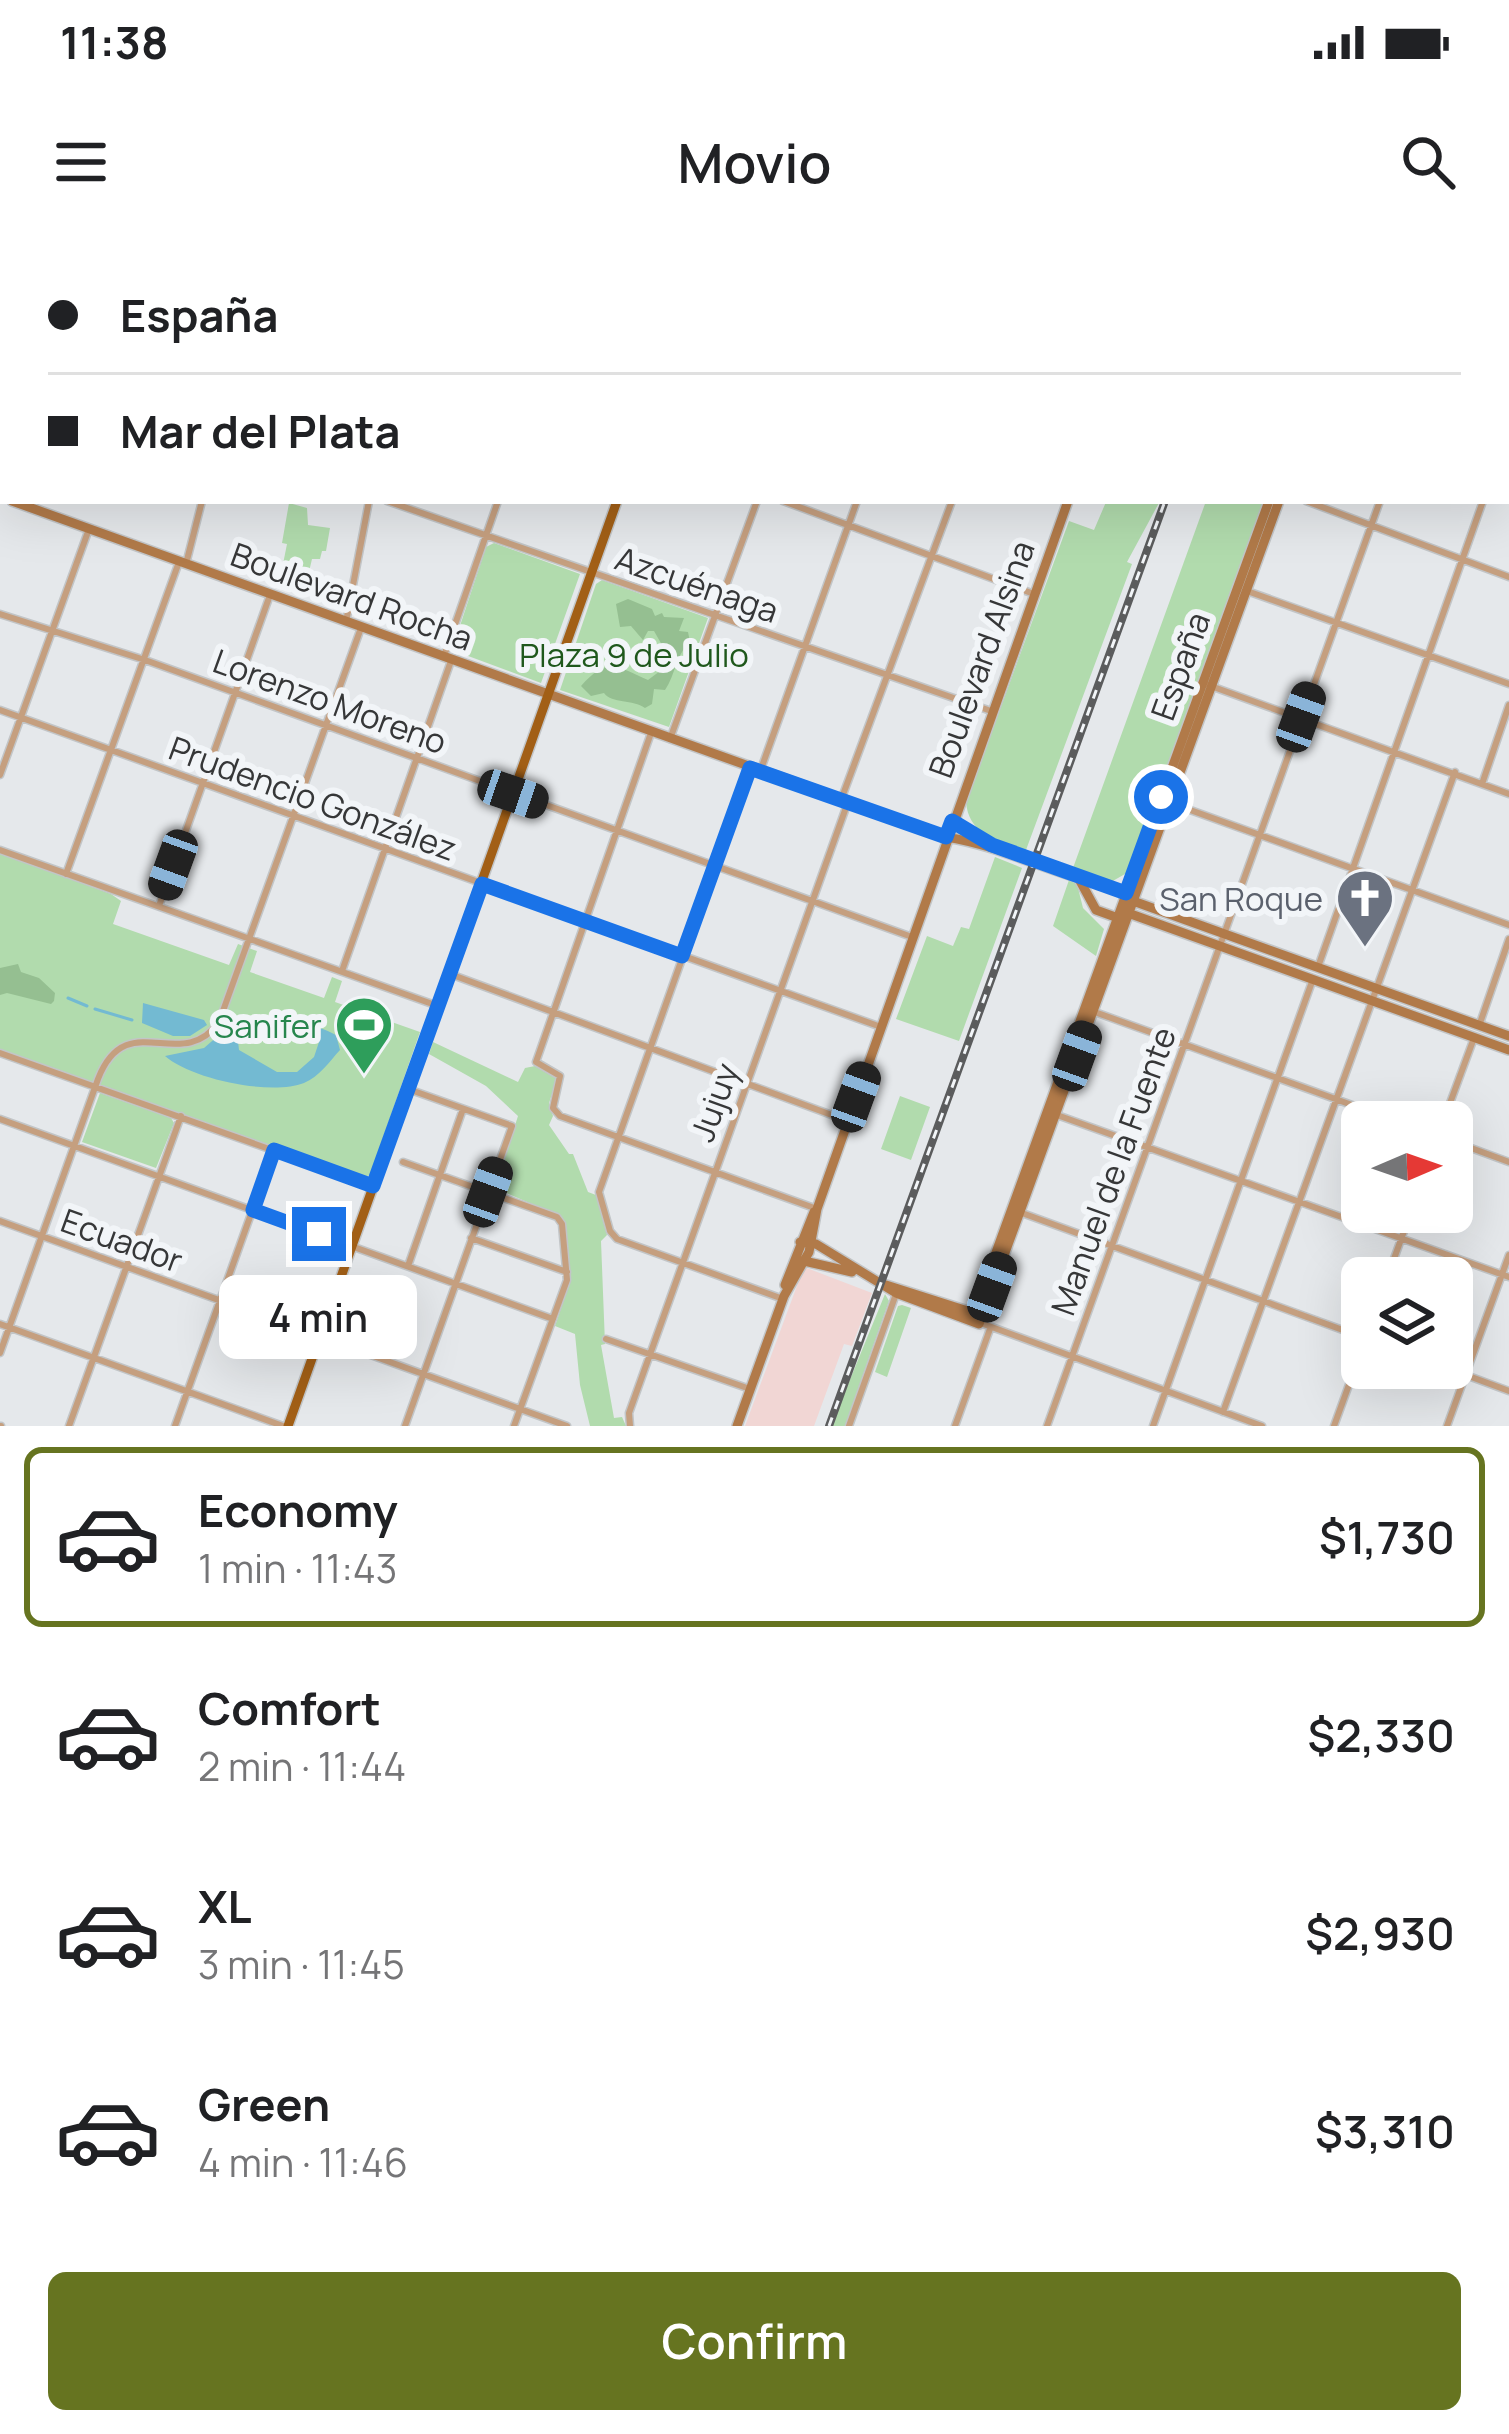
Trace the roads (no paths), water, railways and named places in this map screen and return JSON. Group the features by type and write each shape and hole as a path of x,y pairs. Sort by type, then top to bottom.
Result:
{"main road":[{"name":"Boulevard Rocha","path":"20,504 755,770 946,837 992,845"},
{"path":"285,1426 616,504"},
{"name":"Boulevard Alsina","path":"737,1426 1067,504"},
{"name":"España","path":"1242,589 1268,504"},
{"name":"España","path":"981,1322 1129,897 1278,504"},
{"path":"952,821 992,845 1509,1036"},
{"path":"1074,876 1084,884 1096,910 1219,945 1509,1050"},
{"path":"805,1242 886,1285 981,1322"},
{"path":"800,1258 867,1276"}],"street":[{"path":"67,874 201,504"},
{"path":"346,622 368,504"},
{"name":"Azcuénaga","path":"395,504 991,711"},
{"path":"341,971 417,758 497,504"},
{"path":"670,739 756,504"},
{"path":"791,504 1034,594"},
{"path":"784,1298 617,1239 610,1231 599,1189 715,866 805,647 856,504"},
{"name":"Jujuy","path":"629,1422 887,675 951,504"},
{"path":"1314,504 1509,577"},
{"name":"Manuel de la Fuente","path":"1047,1426 1379,504"},
{"path":"1153,1426 1482,504"},
{"path":"0,775 89,529"},
{"path":"1242,589 1509,685"},
{"path":"159,906 270,595"},
{"name":"Lorenzo Moreno","path":"0,614 236,692 912,937"},
{"path":"0,1353 4,1326 111,1054 129,1042 185,1045 210,1034 224,1012 361,628"},
{"path":"1207,684 1509,794"},
{"path":"1482,784 1509,705"},
{"name":"Prudencio González","path":"0,710 881,1027"},
{"path":"651,733 536,1062 560,1076 554,1111 817,1209"},
{"path":"1216,1426 1302,1202 1455,772"},
{"path":"1165,800 1509,925"},
{"path":"0,850 438,1006"},
{"path":"1451,1101 1509,938"},
{"path":"450,974 848,1121"},
{"path":"1089,1010 1341,1101"},
{"path":"0,1055 373,1186"},
{"path":"405,1426 512,1126 408,1090"},
{"path":"407,1266 463,1108"},
{"path":"1052,1113 1506,1275"},
{"path":"69,1426 181,1116"},
{"path":"0,1119 553,1318"},
{"path":"1473,1149 1509,1162"},
{"path":"175,1426 274,1150"},
{"path":"403,1162 557,1217 563,1229 567,1272 514,1426"},
{"path":"1016,1211 1341,1330"},
{"name":"Ecuador","path":"0,1221 567,1426"},
{"path":"1395,1257 1404,1233"},
{"path":"471,1238 567,1272"},
{"path":"1473,1358 1506,1275 1509,1255"},
{"path":"849,1426 898,1290"},
{"path":"955,1426 981,1322 1262,1426"},
{"path":"4,1326 285,1426"},
{"path":"607,1339 750,1389"},
{"path":"1473,1378 1509,1391"},
{"path":"1334,1426 1347,1389"},
{"path":"1448,1426 1461,1389"}],"water":[{"path":"143,1003 204,1020 207,1025 190,1036 173,1036 142,1023"},
{"path":"270,1018 296,1020 336,1035 340,1050 304,1083 272,1088 212,1078 165,1056 204,1048 226,1029","holes":["289,1029 309,1033 319,1042 314,1057 297,1072 277,1072 239,1050 238,1041 257,1032"]}],"waterway":[{"path":"68,998 87,1006"},
{"path":"95,1009 132,1020"}],"railway":[{"path":"829,1426 1164,504"}],"place":[{"name":"San Roque","path":"1365,949"},
{"name":"Sanifer","path":"364,1076"}],"park label":[{"name":"Plaza 9 de Julio","path":"634,654"}]}
